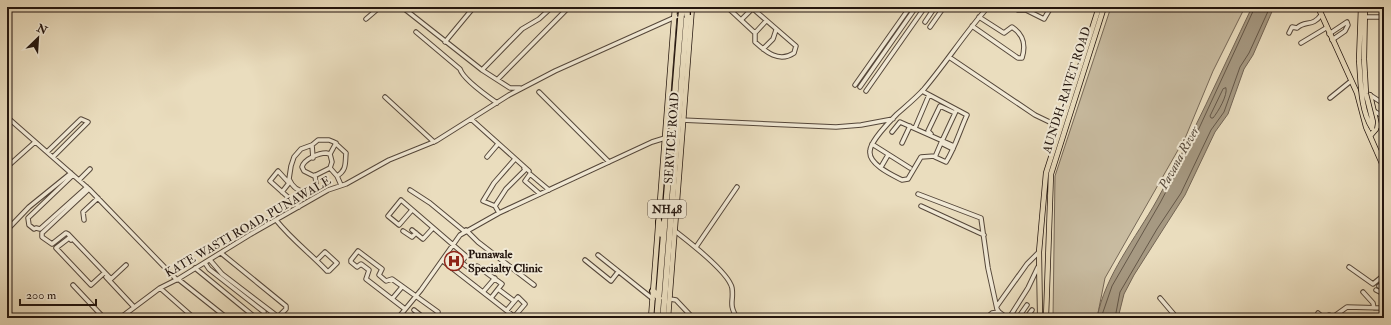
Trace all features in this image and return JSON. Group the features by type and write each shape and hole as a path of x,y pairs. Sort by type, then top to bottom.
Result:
{"highway":[{"name":"NH48","path":"657,318 659,298 658,272 663,254 684,16 687,8"},
{"name":"NH48","path":"663,318 681,120 684,16"},
{"path":"659,222 661,228 660,248 663,254"},
{"path":"653,291 659,298"}],"main road":[{"name":"SERVICE ROAD","path":"651,318 653,291 658,272 659,222 675,7"},
{"name":"AUNDH-RAVET ROAD","path":"1048,179 1060,127 1099,7"},
{"name":"AUNDH-RAVET ROAD","path":"1048,179 1104,7"},
{"path":"1318,7 1326,28 1357,93 1384,168"},
{"path":"1361,7 1363,103 1372,132"},
{"path":"1362,17 1365,7"},
{"name":"SERVICE ROAD","path":"668,318 675,231 687,8"},
{"path":"1357,93 1370,95 1377,124 1372,132"},
{"path":"1040,318 1039,252 1048,179"},
{"path":"1046,318 1048,179"}],"street":[{"path":"366,19 380,7"},
{"path":"402,7 482,70 510,88 521,88"},
{"path":"445,42 474,7"},
{"path":"482,70 522,29 539,19 552,7"},
{"name":"KATE WASTI ROAD, PUNAWALE","path":"120,318 160,288 178,280 315,198 389,160 434,142 521,88 555,71 674,17 687,8 698,7"},
{"path":"727,7 755,34"},
{"path":"855,85 910,7"},
{"path":"860,87 916,7"},
{"path":"866,91 924,7"},
{"path":"925,22 936,7"},
{"path":"930,26 944,7"},
{"path":"953,147 928,131 940,106 967,115 953,147 946,162 935,156 921,157 908,179 904,180 881,167 870,155 870,148 872,144 892,120 922,91 979,16 988,7"},
{"path":"1012,7 1028,9 1044,19 1051,7"},
{"path":"741,20 752,8 796,46 796,51 789,56 776,57 755,42 755,34 766,21"},
{"path":"498,79 566,10"},
{"path":"1289,33 1292,27 1297,28 1301,25 1313,23 1321,15"},
{"path":"972,26 1018,58 1022,58 1023,37 1020,32 1012,27 1004,33 979,16"},
{"path":"1362,17 1384,18"},
{"path":"1329,34 1347,22 1348,25 1344,31 1332,40"},
{"path":"1302,42 1326,28"},
{"path":"763,49 773,39 776,30"},
{"path":"416,32 460,69 461,73 471,82 497,103"},
{"path":"949,57 1035,115 1060,127"},
{"path":"1330,98 1351,81"},
{"path":"922,91 956,111"},
{"path":"539,92 609,162"},
{"path":"914,128 929,95"},
{"path":"1370,95 1384,104"},
{"path":"385,97 434,142"},
{"path":"1373,110 1384,117"},
{"path":"943,140 956,111"},
{"path":"7,117 88,188 178,280 227,318"},
{"path":"47,152 81,119 88,122 53,157"},
{"path":"471,119 529,171"},
{"path":"681,120 836,127 892,120"},
{"path":"892,120 896,125"},
{"path":"892,132 899,121 943,140"},
{"path":"1377,124 1384,129"},
{"path":"902,143 910,126"},
{"path":"398,318 416,297 453,245 465,231 498,213 652,142 665,138"},
{"path":"315,175 316,183 310,191 303,192 295,187 289,179 294,158 301,149 312,146 318,140 329,140 336,143 346,153 344,172 337,176"},
{"path":"7,167 35,142"},
{"path":"330,154 323,153 304,162 302,167 304,171 308,175 315,175 330,168 332,162 330,154 336,143"},
{"path":"935,156 941,143 953,147"},
{"path":"487,157 498,144"},
{"path":"872,144 910,168"},
{"path":"312,146 313,158"},
{"path":"881,167 888,155"},
{"path":"498,213 495,206 483,201 494,183 515,159"},
{"path":"495,206 506,189 525,170 515,159"},
{"path":"330,168 337,176 341,185"},
{"path":"78,180 90,169"},
{"path":"282,192 290,183 277,172 270,181 282,192 299,207"},
{"path":"72,174 28,218 29,225 34,229 40,229 88,188"},
{"path":"7,230 29,207 72,174"},
{"path":"540,194 525,181 530,174 549,190"},
{"path":"696,247 737,187"},
{"path":"88,188 42,233 42,237 52,244 66,233 68,234 111,279 126,265"},
{"path":"410,190 430,203 534,285"},
{"path":"310,191 315,198"},
{"path":"918,194 979,216 982,220 988,268 997,306 999,312 1008,318 1028,288 1039,266"},
{"path":"84,220 83,212 98,198"},
{"path":"412,210 398,225 388,216 401,200 466,256 456,270"},
{"path":"921,206 984,235"},
{"path":"276,220 304,251 309,252 328,272 337,263 326,252 317,260"},
{"path":"412,230 424,239 433,228"},
{"path":"403,231 412,237 416,233"},
{"path":"675,231 696,247 715,265 732,287 731,308 737,318"},
{"path":"103,274 91,285 56,248 69,238 103,274 134,307"},
{"path":"405,309 365,278 369,270 360,264 357,267 351,260 358,252 361,252 382,269 379,275 386,281 391,279 438,312 435,318"},
{"path":"997,306 1027,264 1039,252"},
{"path":"210,260 222,274 277,316 286,309 286,306 221,253"},
{"path":"598,255 653,299"},
{"path":"585,260 611,281 618,272"},
{"path":"443,261 515,317 525,303 518,297 507,310"},
{"path":"462,262 470,270 477,266 502,284 491,298"},
{"path":"205,263 209,269 264,312 262,318"},
{"path":"1349,266 1373,284 1384,275"},
{"path":"196,268 256,318"},
{"path":"484,292 494,278"},
{"path":"73,284 104,318"},
{"path":"392,299 402,287"},
{"path":"160,288 194,318"},
{"path":"1384,289 1377,288 1384,294"},
{"path":"498,289 514,301"},
{"path":"1363,292 1373,303 1374,308"},
{"path":"1160,298 1178,318"},
{"path":"670,299 676,300 693,318"},
{"path":"1018,318 1027,305"},
{"path":"1318,313 1324,318 1329,315 1332,318 1347,307 1384,308"},
{"path":"414,310 424,318"},
{"path":"1026,318 1032,310"},
{"path":"986,318 992,313 999,312"}],"shaded area":[{"path":"1111,7 1245,7 1213,71 1186,136 1105,278 1097,318 1053,318 1055,176"}],"water":[{"name":"Pavana River","path":"1252,7 1274,7 1253,55 1244,69 1228,114 1215,132 1185,195 1134,275 1124,294 1118,318 1097,318 1101,302 1114,272 1170,176"}],"place":[{"name":"Punawale Specialty Clinic","path":"454,261"}]}
